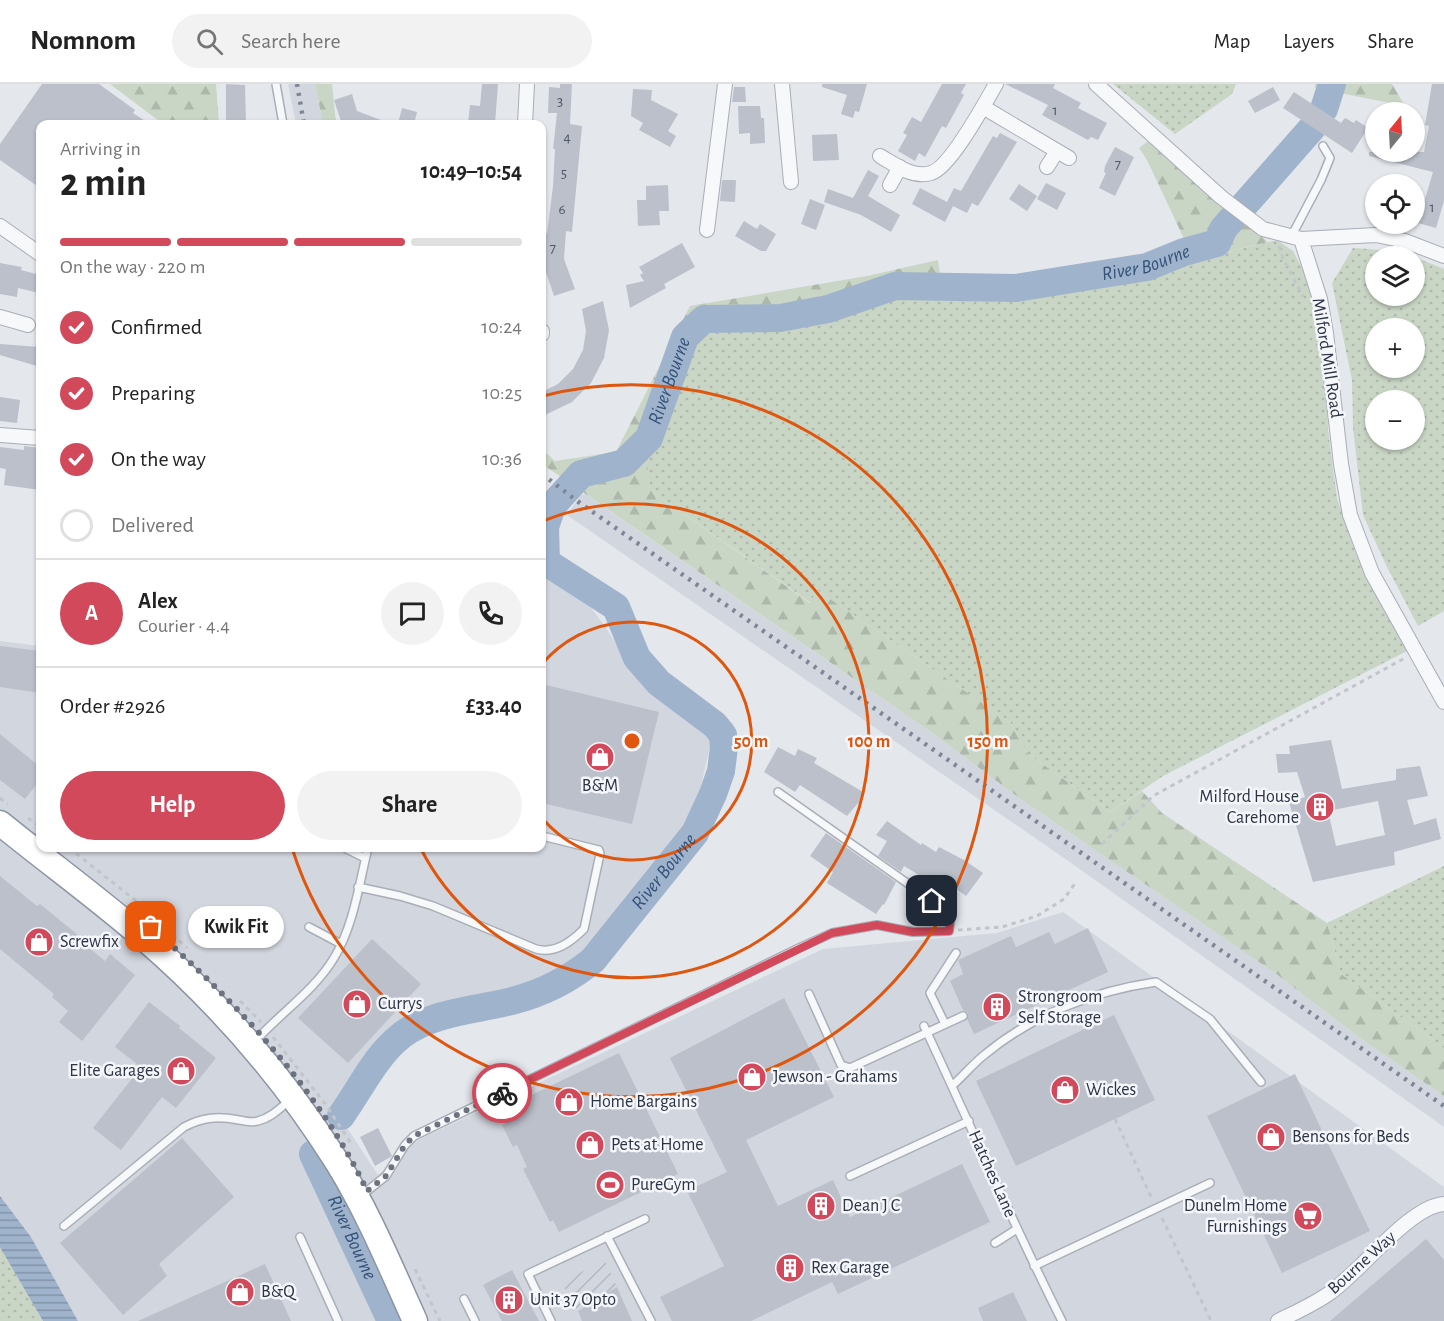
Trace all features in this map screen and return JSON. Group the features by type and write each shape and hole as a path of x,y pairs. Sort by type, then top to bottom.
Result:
{"highway":[{"path":"0,807 36,834"},
{"path":"0,823 36,851"},
{"path":"37,852 118,916 167,959 250,1043 293,1097 337,1162 357,1196 415,1321"},
{"path":"58,852 120,900 181,954 261,1035 315,1105 353,1162 430,1321"}],"street":[{"path":"525,120 527,84"},
{"path":"707,230 725,84"},
{"path":"782,84 791,182"},
{"path":"880,156 918,174 932,173 947,162 996,84"},
{"path":"1096,84 1221,197 1263,229 1296,238 1376,235 1405,241 1444,256"},
{"path":"983,107 1063,154 1047,167"},
{"path":"890,185 900,167"},
{"path":"0,226 36,251"},
{"name":"Milford Mill Road","path":"1296,238 1320,299 1341,464 1350,515 1372,573 1444,702"},
{"path":"0,317 28,325"},
{"path":"0,435 36,438"},
{"name":"Bourne Way","path":"1278,1321 1332,1292 1411,1219 1427,1208 1444,1204"}],"lane":[{"path":"276,84 282,120"},
{"path":"1296,238 1330,158 1323,146"},
{"path":"367,1191 386,1176 405,1145 414,1136 832,933 877,925 913,932 949,931 951,914 778,792"},
{"path":"358,887 433,906 536,949 550,951 576,937 584,929 600,854 599,850 546,837"},
{"path":"353,852 365,858"},
{"path":"261,1035 325,971 349,925 367,852"},
{"path":"309,927 340,944"},
{"path":"945,1024 930,993 956,953"},
{"path":"953,1086 982,1057 1027,1024 1067,1005 1122,987 1156,982 1210,1019 1261,1082"},
{"path":"809,994 841,1065 850,1068 925,1029 963,1016"},
{"name":"Hatches Lane","path":"925,1029 1034,1266 1062,1321"},
{"path":"64,1226 184,1127 199,1119 211,1117 250,1122 260,1121 275,1113 293,1097"},
{"path":"850,1176 969,1121"},
{"path":"1034,1266 1210,1184"},
{"path":"552,1321 528,1274 645,1219"},
{"path":"995,1244 1017,1229"},
{"path":"607,1236 651,1321"},
{"path":"300,1237 338,1321"},
{"path":"464,1299 475,1321"}],"path":[{"path":"1102,844 1153,796 1415,652"},
{"path":"949,931 1002,927 1037,916 1064,900 1076,882"},
{"path":"1115,1119 1211,1321"}],"shaded area":[{"path":"288,84 315,84 322,120 295,120"},
{"path":"585,494 931,732 1022,800 1275,973 1360,1038 1444,1096 1444,1127 1064,858 567,515 581,495"},
{"path":"546,555 596,614 648,689 712,738 691,828 628,908 570,973 419,1019 385,1041 336,1111 378,1175 418,1140 823,949 997,933 1063,912 1444,1187 1444,1321 78,1321 31,1237 0,1196 0,641 36,646 36,852 546,852"},
{"path":"605,1261 617,1287 593,1304 578,1311 561,1282"}],"green space":[{"path":"110,84 216,84 219,120 158,120"},
{"path":"315,84 332,84 336,120 322,120"},
{"path":"1113,84 1236,84 1232,94 1175,134"},
{"path":"1315,84 1392,84 1403,102 1385,102 1315,88"},
{"path":"1148,141 1268,242 1194,260 1147,160 1139,148"},
{"path":"1277,240 1293,251 1304,272 1313,299 1326,356 1328,430 1337,498 1356,554 1407,651 1163,776 1110,812 1027,753 1010,722 817,590 811,603 650,490 646,464 686,360 700,338 713,329 892,298 1060,292"},
{"path":"1353,248 1365,249 1365,306 1425,306 1425,262 1444,269 1444,611 1418,626 1363,515 1353,428 1352,380 1332,283"},
{"path":"938,260 943,296 892,298 713,329 700,338 686,360 647,464 650,490 810,603 817,590 1010,722 1027,753 1110,812 1142,791 1162,813 1327,923 1341,974 1444,1048 1444,1096 1360,1038 1275,973 1022,800 931,732 546,467 546,453 555,461 616,452 690,306 867,276"},
{"path":"1444,866 1444,1048 1341,974 1327,923"},
{"path":"0,1247 5,1252 43,1321 0,1321"}],"water":[{"path":"0,1196 31,1237 78,1321 43,1321 0,1247"}],"building":[{"path":"42,84 99,84 135,110 133,113 144,120 36,120 36,185 0,160 0,144"},
{"path":"226,84 245,85 246,120 226,120"},
{"path":"482,84 498,84 495,120 468,120 470,105 480,106"},
{"path":"560,84 572,84 570,124 582,126 572,232 566,231 564,259 575,289 554,296 546,272 546,234 553,186 555,149 553,149 557,113 548,113 549,87 560,88"},
{"path":"822,84 867,84 859,112 855,111 853,118 841,114 847,95 822,87"},
{"path":"942,84 966,84 961,93 964,95 946,128 942,126 925,157 919,153 915,161 898,151 907,135 903,133 912,117 921,122"},
{"path":"1005,84 1055,84 1053,88 1081,103 1078,108 1107,123 1098,140 1091,137 1088,140 1042,115 1048,105"},
{"path":"1432,84 1444,84 1444,201 1436,228 1425,225 1425,199 1433,172 1393,162 1425,162 1429,126 1425,125"},
{"path":"734,87 745,87 746,102 732,102"},
{"path":"1273,87 1280,100 1255,113 1248,101"},
{"path":"633,89 652,90 651,100 678,114 668,131 676,136 670,147 639,130 643,123 631,116"},
{"path":"1294,92 1341,123 1345,118 1354,123 1356,120 1365,126 1365,133 1352,153 1283,108"},
{"path":"352,94 357,111 381,120 341,120 334,100"},
{"path":"738,106 760,106 761,118 764,118 765,143 750,144 750,133 739,134"},
{"path":"402,108 417,112 415,120 399,120"},
{"path":"1000,133 1017,142 978,206 972,203 967,213 953,206 945,222 912,204 920,188 947,202 954,188 961,191 993,136 997,138"},
{"path":"837,134 839,160 813,161 812,135"},
{"path":"1115,147 1134,157 1115,196 1099,188 1106,173 1104,172 1105,166"},
{"path":"868,170 879,176 868,196 900,215 891,232 861,215 824,202 828,189 853,198"},
{"path":"722,180 736,180 735,202 720,201"},
{"path":"1046,183 1066,193 1057,210 1037,199"},
{"path":"1019,184 1037,196 1027,211 1009,199"},
{"path":"668,185 669,211 659,211 660,225 638,226 637,200 646,200 646,186"},
{"path":"810,199 825,205 816,230 801,224"},
{"path":"744,221 757,229 760,224 776,234 766,251 761,251 735,236"},
{"path":"682,243 695,267 664,284 666,288 630,308 626,285 644,281 639,267"},
{"path":"0,263 22,267 21,270 36,274 36,292 18,288 17,297 0,294"},
{"path":"603,301 609,330 604,358 591,383 572,402 546,415 546,390 558,384 573,369 583,350 586,331 582,309"},
{"path":"0,344 36,347 36,366 0,355"},
{"path":"0,397 20,400 17,423 0,421"},
{"path":"24,446 36,448 36,489 4,485 6,469 0,468 0,447 24,450"},
{"path":"0,646 36,650 36,692 0,687"},
{"name":"B&M","path":"546,685 659,712 632,824 546,804"},
{"path":"0,734 36,764 36,785 25,799 0,780"},
{"name":"Milford House Carehome","path":"1331,740 1342,789 1396,780 1396,769 1420,766 1428,796 1407,800 1414,825 1436,818 1441,839 1394,852 1395,865 1313,882 1289,802 1305,797 1297,772 1278,773 1276,754 1290,754 1289,746","holes":["1378,801 1385,835 1336,846 1328,811"]},
{"path":"778,747 795,756 798,749 817,758 814,763 863,792 859,802 847,816 800,785 795,792 764,772"},
{"path":"887,821 921,845 922,843 936,852 939,847 983,873 966,896 947,882 942,889 904,866 901,872 878,856 887,841 876,835"},
{"path":"826,833 896,882 884,905 876,914 827,883 833,872 810,856"},
{"path":"0,876 37,906 40,904 105,961 110,954 135,975 82,1041 59,1022 68,1011 52,997 54,994 0,949"},
{"name":"Strongroom Self Storage","path":"1088,928 1108,972 974,1034 967,1019 968,1013 963,1010 950,981 963,974 958,960 1011,936 1016,947 1049,932 1055,944"},
{"name":"Currys","path":"372,939 421,984 348,1063 298,1018"},
{"path":"784,998 834,1097 746,1140 778,1206 833,1180 850,1217 962,1164 990,1222 838,1294 832,1282 751,1321 672,1321 660,1297 724,1266 687,1191 727,1172 670,1058"},
{"path":"149,1002 216,1058 176,1108 162,1097 121,1150 93,1128 141,1067 115,1047"},
{"name":"Wickes","path":"1114,1015 1155,1100 1016,1166 976,1081"},
{"path":"619,1053 678,1174 559,1232 553,1220 550,1222 523,1169 527,1167 517,1145 513,1147 502,1125 506,1123 500,1110"},
{"path":"1295,1074 1370,1231 1282,1273 1207,1116"},
{"path":"378,1128 392,1156 375,1166 360,1137"},
{"path":"182,1138 234,1197 159,1264 167,1276 123,1315 60,1243"},
{"path":"1426,1239 1444,1260 1444,1321 1330,1321"},
{"name":"B&Q","path":"265,1264 291,1321 138,1321"},
{"name":"Unit 37 Opto","path":"512,1270 539,1321 502,1321 483,1285"},
{"path":"617,1287 632,1321 582,1321 578,1311"},
{"path":"1013,1292 1027,1321 983,1321 978,1308"}],"waterway":[{"name":"River Bourne","path":"1324,109 1332,84"},
{"name":"River Bourne","path":"546,524 552,506 581,474 624,463 649,438 685,337 704,319 780,318 828,309 895,286 1016,288 1147,267 1184,252 1217,243 1224,228 1312,128"},
{"name":"River Bourne","path":"341,1116 392,1043 414,1027 440,1017 534,994 565,980 593,960 695,833 713,794 721,771 723,735 715,725 659,683 637,658 616,607 546,562"},
{"name":"River Bourne","path":"313,1154 391,1321"}],"railway":[{"path":"297,84 303,120"},
{"path":"546,477 577,501 1444,1106"}],"way so far":[{"path":"151,927 202,974 277,1054 350,1157 367,1191 386,1176 405,1145 414,1136 502,1093"}],"place":[{"name":"B&M","path":"600,757"},
{"name":"Milford House Carehome","path":"1320,807"},
{"name":"Kwik Fit","path":"151,927"},
{"name":"Screwfix","path":"39,942"},
{"name":"Currys","path":"357,1004"},
{"name":"Strongroom Self Storage","path":"997,1007"},
{"name":"Elite Garages","path":"181,1071"},
{"name":"Jewson - Grahams","path":"752,1077"},
{"name":"Wickes","path":"1065,1090"},
{"name":"Home Bargains","path":"569,1102"},
{"name":"Bensons for Beds","path":"1271,1137"},
{"name":"Pets at Home","path":"590,1145"},
{"name":"PureGym","path":"610,1185"},
{"name":"Dean J C","path":"821,1206"},
{"name":"Dunelm Home Furnishings","path":"1308,1216"},
{"name":"Rex Garage","path":"790,1268"},
{"name":"B&Q","path":"240,1292"},
{"name":"Unit 37 Opto","path":"509,1300"}],"route":[{"path":"502,1093 832,933 877,925 913,932 949,931 951,914 932,901"}]}
